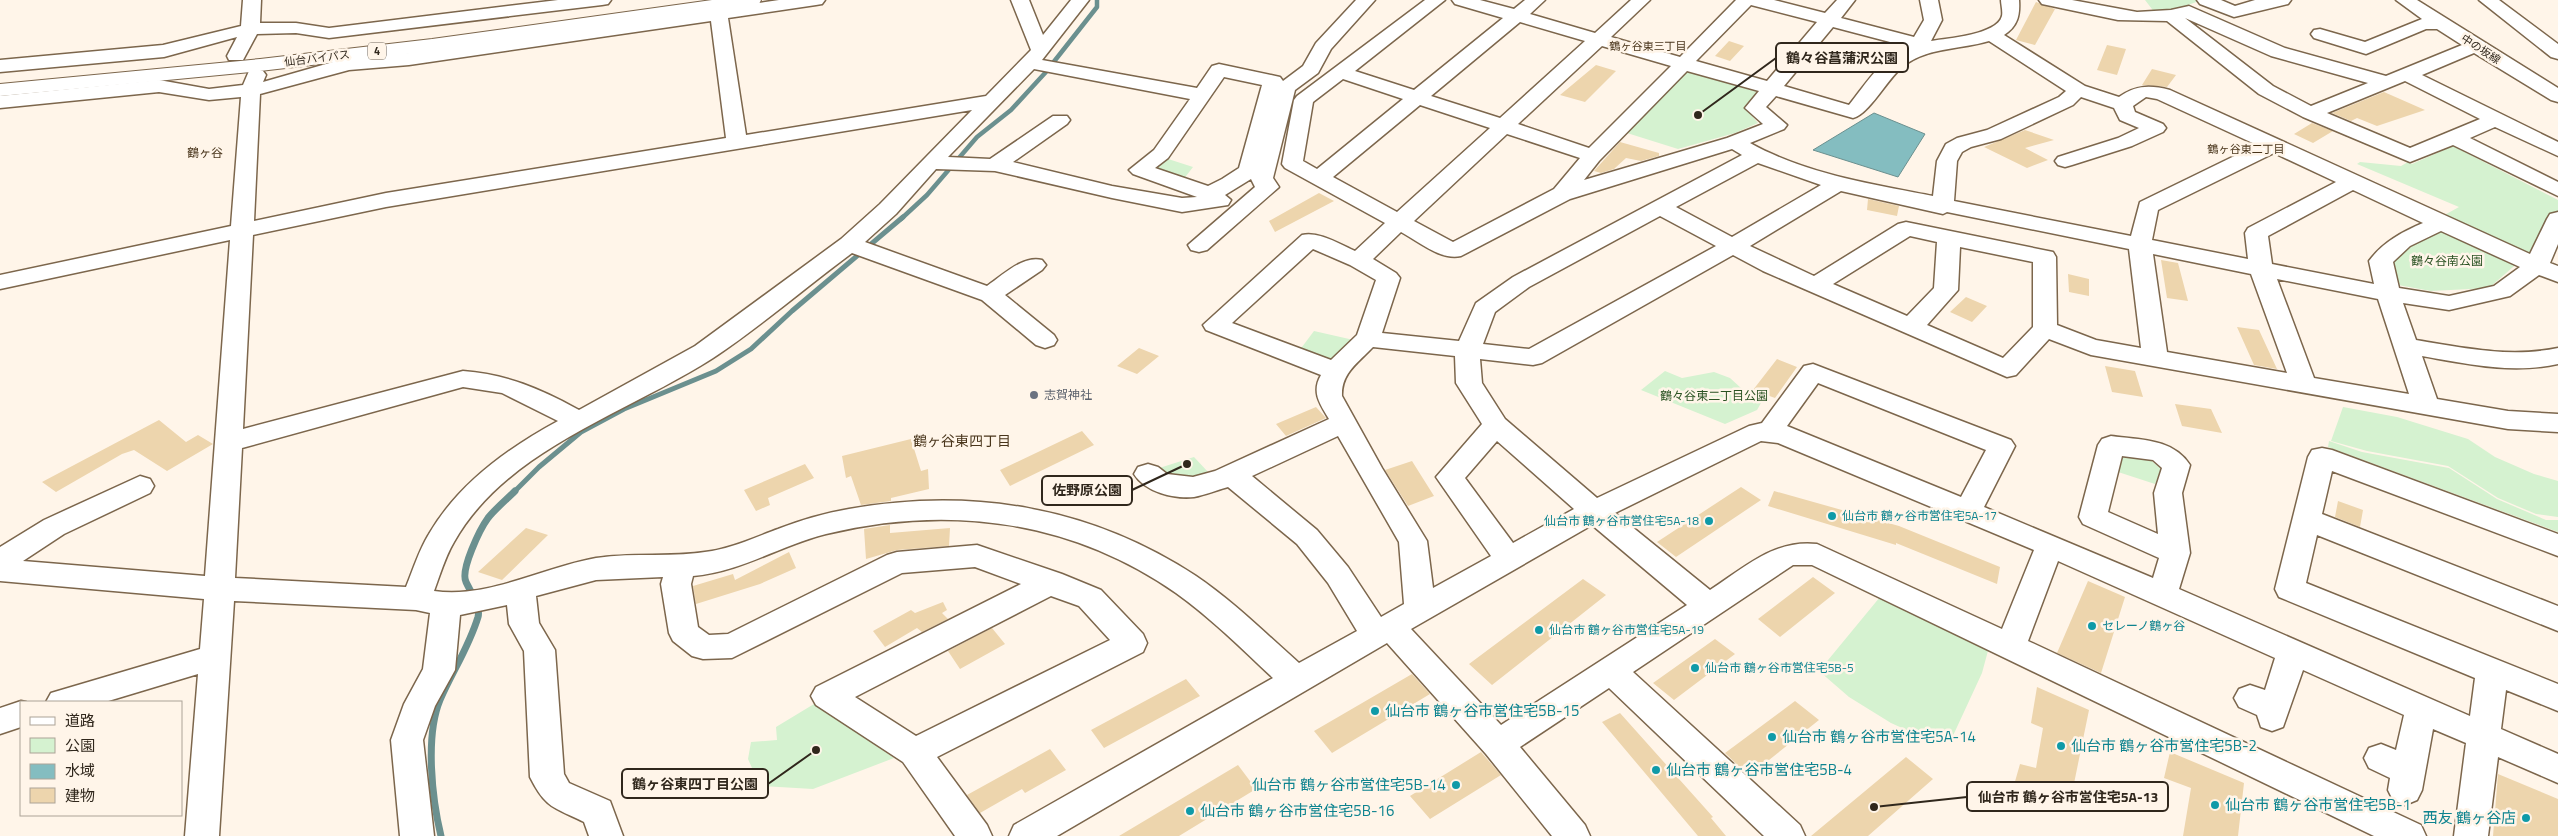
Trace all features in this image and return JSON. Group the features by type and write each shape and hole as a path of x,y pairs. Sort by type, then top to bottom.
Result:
{"highway":[{"name":"仙台バイパス","path":"0,78 236,56 480,28 676,0"},
{"name":"仙台バイパス","path":"0,90 260,65 478,39 752,0"}],"street":[{"path":"236,56 250,30 252,0"},
{"path":"0,66 164,51 229,33 283,26 313,32 336,33 602,0"},
{"path":"1020,0 1042,62"},
{"path":"417,836 407,740 420,704 439,670 440,539 462,510 490,480 521,456 704,352 859,248 888,209 947,163 990,101 1042,62 1080,0"},
{"path":"1262,182 1286,88 1311,69 1323,48 1366,0"},
{"path":"1436,0 1304,100 1292,164 1453,251 1562,194 1734,142 1777,125 1755,108 1846,0"},
{"path":"1461,0 1853,112 1892,66 1912,51 1926,45 1992,35 2010,22 2012,7 2010,0"},
{"path":"1318,178 1536,0"},
{"path":"1358,260 1397,222 1641,0"},
{"path":"1562,194 1594,156 1746,0"},
{"path":"1753,0 1926,45"},
{"path":"1926,45 1933,20 1929,0"},
{"path":"2048,0 2119,15 2180,14 2278,52 2387,82"},
{"path":"2180,14 2208,1 2234,12 2274,0"},
{"name":"中の坂線","path":"2404,0 2519,74 2558,96"},
{"path":"2488,0 2558,52"},
{"path":"0,102 159,86 204,94 252,90 272,87 347,64 409,59 807,1"},
{"path":"2180,14 2266,90 2310,113 2410,156 2496,119"},
{"path":"719,15 737,141"},
{"path":"2320,34 2366,48 2423,24 2441,23"},
{"path":"1992,35 2078,90 2122,104 2127,116 2156,128 2125,142 2065,161"},
{"path":"2310,113 2476,46"},
{"path":"1042,62 1202,95"},
{"path":"202,836 230,442 252,90 260,65"},
{"path":"1112,192 1140,170 1161,154 1219,70 1274,81 1249,170 1241,177 1218,190 1206,192 1140,170"},
{"path":"1340,72 1594,156"},
{"path":"2519,74 2553,73"},
{"path":"2405,74 2558,150"},
{"path":"1943,207 1947,160 1952,148 1964,142 1994,135 2066,101 2078,90"},
{"path":"2122,104 2140,91 2147,90 2163,94 2272,146 2558,275"},
{"path":"0,282 244,228 386,200 990,101"},
{"path":"995,165 1036,130 1060,120"},
{"path":"2453,137 2558,190"},
{"path":"1734,142 1757,155 1838,184 1943,207 2388,294 2449,303 2502,292 2537,265 2558,220"},
{"path":"2155,358 2140,244 2148,207 2272,146"},
{"path":"1709,606 1594,511 1496,425 1469,383 1467,352 1484,308 1521,282 1757,155"},
{"path":"947,163 995,165 1112,192 1182,205 1224,200 1262,182"},
{"path":"1199,244 1268,187 1262,182"},
{"path":"2321,394 2261,268 2256,233 2353,182"},
{"path":"1367,339 1467,352 1533,357 1731,247 1838,184"},
{"path":"1661,208 1731,247 1816,285 1911,327 2008,369 2045,329 2044,257 1949,237 1906,229 1816,285"},
{"path":"2426,405 2388,294 2381,261 2402,241 2441,223"},
{"path":"1911,327 1946,290 1949,237"},
{"path":"1335,371 1215,325 1310,240 1358,260 1388,278 1367,339 1335,371 1328,387 1329,396 1344,423 1414,541 1420,609"},
{"path":"859,248 990,295 1045,340"},
{"path":"990,295 1034,265"},
{"path":"2045,329 2091,348 2155,358 2321,394 2426,405 2508,420 2558,424"},
{"path":"2406,346 2502,361 2545,360 2558,356"},
{"path":"1770,431 1813,372 2002,446 1968,511"},
{"path":"230,442 464,379 487,380 516,387 580,421"},
{"path":"1148,474 1160,483 1193,487 1232,475 1344,423"},
{"path":"1496,425 1450,477 1509,559"},
{"path":"1026,836 1383,630 1594,511 1758,432 1770,431 1782,434 2050,545 2558,769"},
{"path":"2558,545 2322,457 2290,589 2558,698"},
{"path":"1232,475 1307,537 1383,630 1498,744 1573,836"},
{"path":"0,561 54,527 140,486"},
{"path":"0,570 220,588 440,602 488,597 595,569 628,565 681,566 714,562 756,550 824,524 881,514 925,511 1015,514 1065,528 1168,574 1214,606 1296,680"},
{"path":"2306,519 2558,619"},
{"path":"2011,646 2050,545"},
{"path":"2163,594 2175,553"},
{"path":"1498,744 1785,556 1800,554 1817,555 2410,836"},
{"path":"681,566 676,584 684,633 703,647 732,646 896,563 977,556 1052,582 1090,598 1132,643 915,752"},
{"path":"975,836 915,752 827,696 1052,582"},
{"path":"520,589 524,624 539,650 541,709 547,777 557,794 598,812 606,836"},
{"path":"2266,708 2293,652"},
{"path":"65,701 215,657"},
{"path":"1612,670 1788,836"},
{"path":"2471,836 2492,672"},
{"path":"2398,773 2420,709"},
{"path":"0,721 20,714"}],"green space":[{"path":"2145,0 2199,1 2163,14 2155,13"},
{"path":"1686,71 1757,92 1744,107 1758,123 1735,133 1678,149 1627,133"},
{"path":"2453,146 2558,200 2558,211 2552,214 2529,256 2439,218 2459,207 2357,164 2360,162 2401,166 2408,162 2412,164"},
{"path":"1162,157 1193,167 1183,180 1153,172"},
{"name":"鶴々谷南公園","path":"2446,229 2521,260 2489,288 2431,291 2398,285 2392,263 2412,246"},
{"path":"1314,331 1358,341 1338,361 1306,355 1299,351"},
{"name":"鶴々谷東二丁目公園","path":"1665,371 1682,378 1714,372 1730,378 1752,398 1761,403 1757,410 1725,424 1641,390"},
{"path":"2343,407 2397,417 2468,439 2495,457 2534,474 2558,481 2558,517 2536,514 2498,498 2448,466 2367,451 2331,441"},
{"path":"2329,441 2362,452 2449,468 2497,499 2546,520 2558,520 2558,532 2328,447"},
{"path":"2146,456 2161,469 2155,484 2115,471 2122,457"},
{"path":"1194,457 1209,473 1180,481 1153,470"},
{"path":"1880,597 1989,647 1982,673 1951,740 1933,742 1891,723 1849,697 1819,671"},
{"path":"814,704 894,758 813,789 760,786 748,759 751,742 777,740 776,727"}],"water":[{"path":"1874,113 1925,134 1898,177 1813,150"}],"building":[{"path":"2036,2 2055,9 2035,45 2016,40"},
{"path":"1729,41 1744,46 1730,61 1715,56"},
{"path":"2107,45 2126,49 2117,75 2097,70"},
{"path":"1596,65 1616,71 1585,102 1560,95"},
{"path":"2152,69 2176,75 2167,87 2142,85"},
{"path":"2384,92 2425,110 2377,126 2357,118 2351,121 2332,113"},
{"path":"2312,123 2333,131 2313,143 2294,134"},
{"path":"2025,130 2054,140 2025,148 2048,160 2027,168 1984,147"},
{"path":"1620,142 1659,153 1659,156 1641,161 1626,158 1614,169 1601,173 1594,171"},
{"path":"1319,193 1334,201 1275,232 1269,221"},
{"path":"1868,199 1899,206 1897,216 1867,210"},
{"path":"2161,260 2178,263 2188,301 2167,298"},
{"path":"2068,274 2089,279 2089,296 2069,292"},
{"path":"1966,297 1987,306 1972,322 1950,312"},
{"path":"2237,327 2259,330 2277,369 2254,365"},
{"path":"1139,348 1159,356 1137,374 1117,366"},
{"path":"1777,359 1797,367 1775,398 1753,390"},
{"path":"2105,366 2135,371 2143,397 2112,392"},
{"path":"2175,404 2211,409 2222,433 2182,426"},
{"path":"1316,407 1326,418 1286,436 1276,424"},
{"path":"159,420 186,442 198,435 213,444 167,471 134,450 122,454 56,492 42,482"},
{"path":"1082,431 1094,445 1010,486 1000,470"},
{"path":"911,439 921,471 928,469 929,489 891,498 891,501 861,505 851,476 846,478 842,456"},
{"path":"1412,461 1434,496 1408,506 1385,470"},
{"path":"805,464 814,478 768,498 770,505 756,511 744,490"},
{"name":"仙台市 鶴ヶ谷市営住宅5A-18","path":"1741,487 1761,500 1676,557 1657,542"},
{"path":"1774,491 1899,526 2000,567 1997,584 1896,543 1896,545 1768,506"},
{"path":"2338,501 2363,510 2360,527 2335,517"},
{"path":"890,525 890,533 950,528 949,546 897,550 866,559 864,529"},
{"path":"526,528 548,535 502,580 478,572"},
{"path":"789,552 796,568 760,584 696,604 693,586 733,574 735,580"},
{"path":"1813,577 1835,593 1780,637 1758,619"},
{"name":"仙台市 鶴ヶ谷市営住宅5A-19","path":"1583,579 1606,595 1492,685 1469,664"},
{"name":"セレーノ鶴ヶ谷","path":"2088,581 2125,597 2101,673 2057,653"},
{"path":"943,602 947,610 942,613 948,619 922,632 917,628 885,647 873,631 911,610 915,613"},
{"path":"992,628 1005,644 960,669 948,651"},
{"name":"仙台市 鶴ヶ谷市営住宅5B-5","path":"1715,639 1735,654 1674,700 1653,683"},
{"name":"仙台市 鶴ヶ谷市営住宅5B-15","path":"1412,674 1430,694 1332,753 1314,731"},
{"path":"1186,679 1200,696 1104,748 1091,730"},
{"name":"仙台市 鶴ヶ谷市営住宅5B-2","path":"2037,687 2089,710 2069,808 2014,785 2020,764 2036,768 2043,728 2031,723"},
{"name":"仙台市 鶴ヶ谷市営住宅5A-14","path":"1795,701 1819,720 1749,776 1725,753"},
{"name":"仙台市 鶴ヶ谷市営住宅5B-4","path":"1620,713 1713,817 1711,818 1726,836 1698,836 1602,722"},
{"path":"1050,749 1066,770 1025,793 1022,789 980,813 967,795"},
{"name":"仙台市 鶴ヶ谷市営住宅5B-14","path":"1481,752 1501,775 1430,819 1410,796"},
{"name":"仙台市 鶴ヶ谷市営住宅5B-1","path":"2170,752 2244,783 2238,836 2183,836 2191,788 2164,778"},
{"path":"1906,757 1933,779 1868,836 1811,836"},
{"name":"仙台市 鶴ヶ谷市営住宅5B-16","path":"1238,765 1256,789 1179,836 1119,836"},
{"name":"西友 鶴ヶ谷店","path":"2498,774 2558,799 2558,836 2493,836"}],"waterway":[{"path":"901,219 927,195 977,137 1011,110 1045,73 1097,7 1097,0"},
{"path":"515,491 539,467 581,432 624,409 716,371 751,349 792,311 903,217"},
{"path":"441,836 435,804 431,749 435,715 440,700 470,639 479,613 477,603 466,582 466,568 476,540 488,518 515,491"}],"place":[{"name":"鶴々谷菖蒲沢公園","path":"1698,115"},
{"name":"志賀神社","path":"1034,395"},
{"name":"佐野原公園","path":"1187,464"},
{"name":"仙台市 鶴ヶ谷市営住宅5A-17","path":"1832,516"},
{"name":"仙台市 鶴ヶ谷市営住宅5A-18","path":"1709,521"},
{"name":"セレーノ鶴ヶ谷","path":"2092,626"},
{"name":"仙台市 鶴ヶ谷市営住宅5A-19","path":"1539,630"},
{"name":"仙台市 鶴ヶ谷市営住宅5B-5","path":"1695,668"},
{"name":"仙台市 鶴ヶ谷市営住宅5B-15","path":"1375,711"},
{"name":"仙台市 鶴ヶ谷市営住宅5A-14","path":"1772,737"},
{"name":"仙台市 鶴ヶ谷市営住宅5B-2","path":"2061,746"},
{"name":"鶴ヶ谷東四丁目公園","path":"816,750"},
{"name":"仙台市 鶴ヶ谷市営住宅5B-4","path":"1656,770"},
{"name":"仙台市 鶴ヶ谷市営住宅5B-14","path":"1456,785"},
{"name":"仙台市 鶴ヶ谷市営住宅5B-1","path":"2215,805"},
{"name":"仙台市 鶴ヶ谷市営住宅5A-13","path":"1874,807"},
{"name":"仙台市 鶴ヶ谷市営住宅5B-16","path":"1190,811"},
{"name":"西友 鶴ヶ谷店","path":"2526,818"}],"district":[{"name":"鶴ヶ谷東三丁目","path":"1648,46"},
{"name":"鶴ヶ谷東二丁目","path":"2246,149"},
{"name":"鶴ヶ谷","path":"205,153"},
{"name":"鶴ヶ谷東四丁目","path":"962,441"}]}
